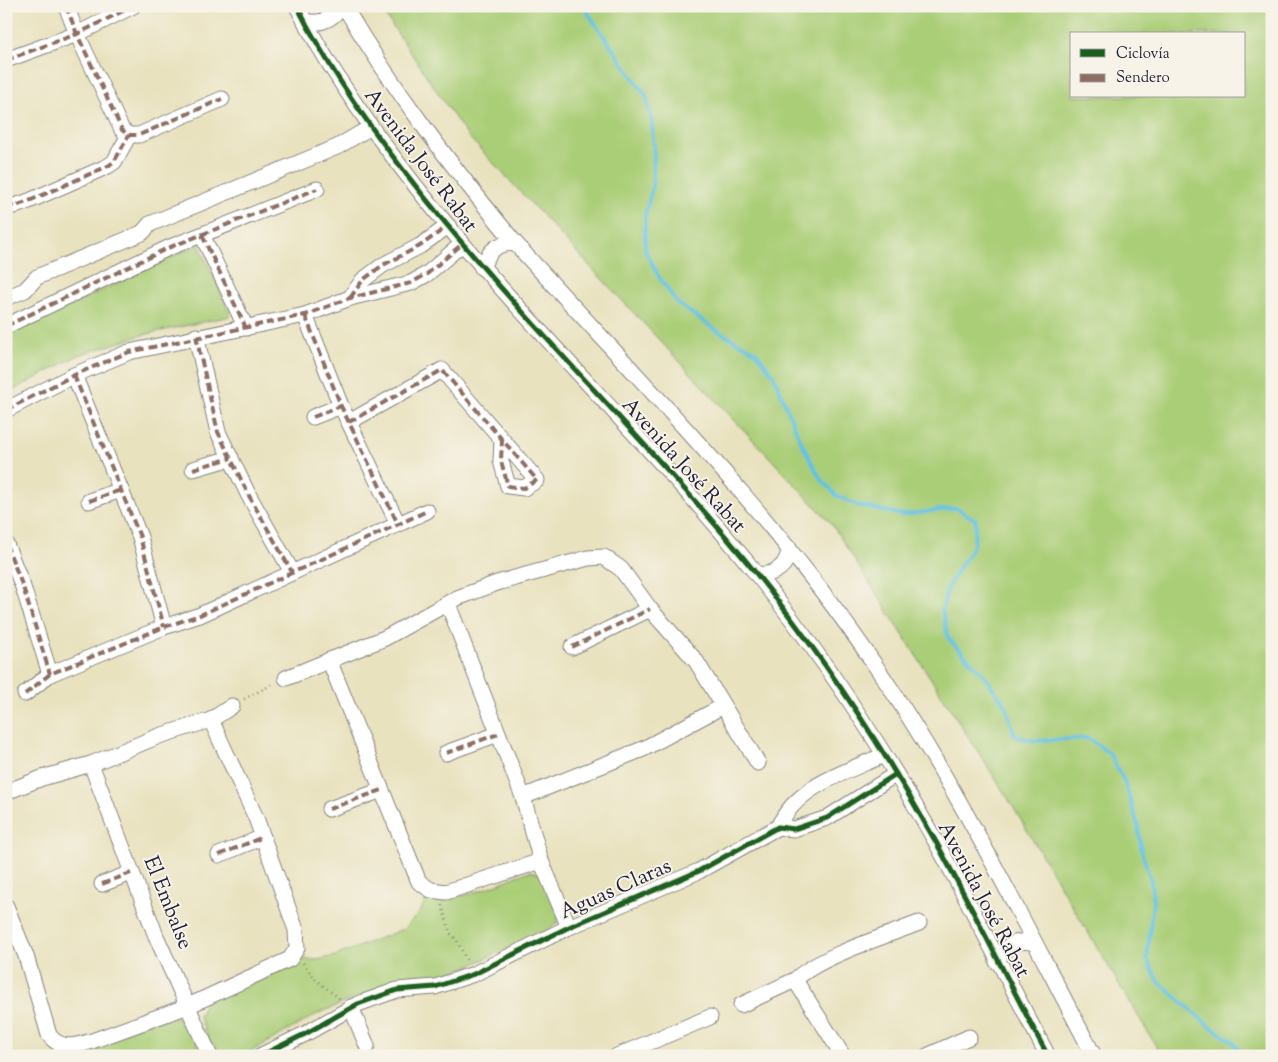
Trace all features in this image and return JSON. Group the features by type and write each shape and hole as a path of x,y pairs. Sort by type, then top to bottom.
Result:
{"street":[{"path":"66,6 122,130 129,135 139,135 222,99"},
{"path":"6,60 77,34 133,6"},
{"name":"Avenida José Rabat","path":"297,6 372,127 462,244 674,479 757,575 848,699 896,774 952,872 1048,1056"},
{"path":"305,21 316,23 326,20 342,6"},
{"name":"Avenida José Rabat","path":"342,6 409,109 516,244 735,485 789,548 814,579 875,664 959,799 1094,1056"},
{"path":"6,298 25,290 37,277 142,233 150,224 337,147 372,127"},
{"path":"6,205 15,206 108,166 114,162 129,135"},
{"path":"6,326 160,252 317,189"},
{"path":"350,298 364,280 383,265 420,246 448,226"},
{"path":"202,235 246,328"},
{"path":"482,268 492,250 505,243 516,244"},
{"path":"6,410 74,375 129,352 196,336 246,328 305,315 350,298 410,283 427,274 462,244"},
{"path":"305,315 340,406 398,524"},
{"path":"196,336 218,432 292,572"},
{"path":"349,422 442,370 502,440"},
{"path":"74,375 140,537 164,627"},
{"path":"313,417 340,406"},
{"path":"193,469 231,458"},
{"path":"89,501 121,490"},
{"path":"25,694 50,674 164,627 200,615 427,510"},
{"path":"7,548 50,674"},
{"path":"757,575 779,570 787,560 789,548"},
{"path":"286,678 385,638 457,598 497,583 596,556 611,560 621,569 650,609 696,661 758,763"},
{"path":"448,604 523,797 541,861 569,927"},
{"path":"572,647 650,609"},
{"path":"330,660 419,882 425,888 446,892 541,861"},
{"path":"6,792 42,778 91,764 159,736 211,720 232,706"},
{"path":"523,797 643,749 724,706"},
{"path":"8,914 26,956 49,1034 59,1044 77,1046 188,1006 277,966 294,955 297,948 298,935 262,837 211,720"},
{"path":"446,753 498,734"},
{"name":"Aguas Claras","path":"260,1056 305,1034 352,1007 397,990 435,987 474,974 569,927 699,871 778,827 786,812 807,791 884,755"},
{"name":"El Embalse","path":"91,764 156,936 210,1056"},
{"name":"Aguas Claras","path":"778,827 794,829 826,818 896,774"},
{"path":"329,810 382,790"},
{"path":"218,855 262,837"},
{"path":"102,884 131,873"},
{"path":"741,1005 795,980 821,963 919,923"},
{"path":"998,962 1001,954 1011,944 1020,941 1034,943"},
{"path":"795,980 843,1056"},
{"path":"352,1007 367,1046"},
{"path":"626,1054 710,1017"},
{"path":"927,1056 969,1037"}],"path":[{"path":"232,706 286,678"},
{"path":"439,892 450,933 456,939 474,974"},
{"path":"294,955 316,980 352,1007"}],"green space":[{"path":"379,6 1272,6 1272,1056 1162,1056 1009,800 831,523 466,134"},
{"path":"199,244 231,316 142,335 79,355 6,394 6,336"},
{"path":"530,871 540,874 558,913 558,922 549,930 467,967 433,977 394,983 319,1013 243,1056 219,1056 215,1053 199,1017 206,1000 295,959 317,960 335,956 403,929 420,912 426,899 452,898 465,895"},
{"path":"169,1016 180,1018 193,1035 203,1056 60,1056 63,1052"}],"waterway":[{"path":"583,6 646,96 652,121 654,157 652,189 645,215 645,250 659,277 678,304 716,330 756,352 774,376 799,438 820,478 836,495 856,505 903,515 956,508 976,520 974,545 948,586 942,609 948,638 983,674 1006,706 1015,736 1034,741 1088,738 1110,754 1124,781 1138,825 1142,853 1151,881 1153,901 1147,959 1158,981 1208,1025 1232,1041 1243,1056"}],"marked path":[{"path":"66,6 122,130 129,135 139,135 222,99"},
{"path":"6,60 77,34 133,6"},
{"path":"6,205 15,206 29,201 108,166 114,162 129,135"},
{"path":"6,326 168,248 317,189"},
{"path":"350,298 363,280 383,265 420,246 448,226"},
{"path":"202,235 246,328"},
{"path":"6,410 74,375 129,352 305,315 350,298 411,283 427,274 462,244"},
{"path":"305,315 341,406 398,524"},
{"path":"196,336 218,432 248,494 292,572"},
{"path":"349,422 442,370 537,480 524,488 508,486 501,461 502,440"},
{"path":"74,375 140,537 164,627"},
{"path":"313,417 341,406"},
{"path":"193,469 231,458"},
{"path":"89,501 121,490"},
{"path":"25,694 50,674 164,627 200,615 427,511"},
{"path":"6,544 23,587 50,674"},
{"path":"572,647 650,609"},
{"path":"446,753 498,734"},
{"path":"329,809 382,790"},
{"path":"219,855 263,837"},
{"path":"102,884 131,873"},
{"path":"6,919 10,917"}],"cycle path":[{"path":"297,6 334,72 362,114 448,227 535,326 713,521 805,636 851,703 916,807 1048,1056"},
{"path":"260,1056 305,1034 358,1004 397,990 435,987 474,974 569,927 699,871 778,827 794,829 827,818 896,774"}]}
